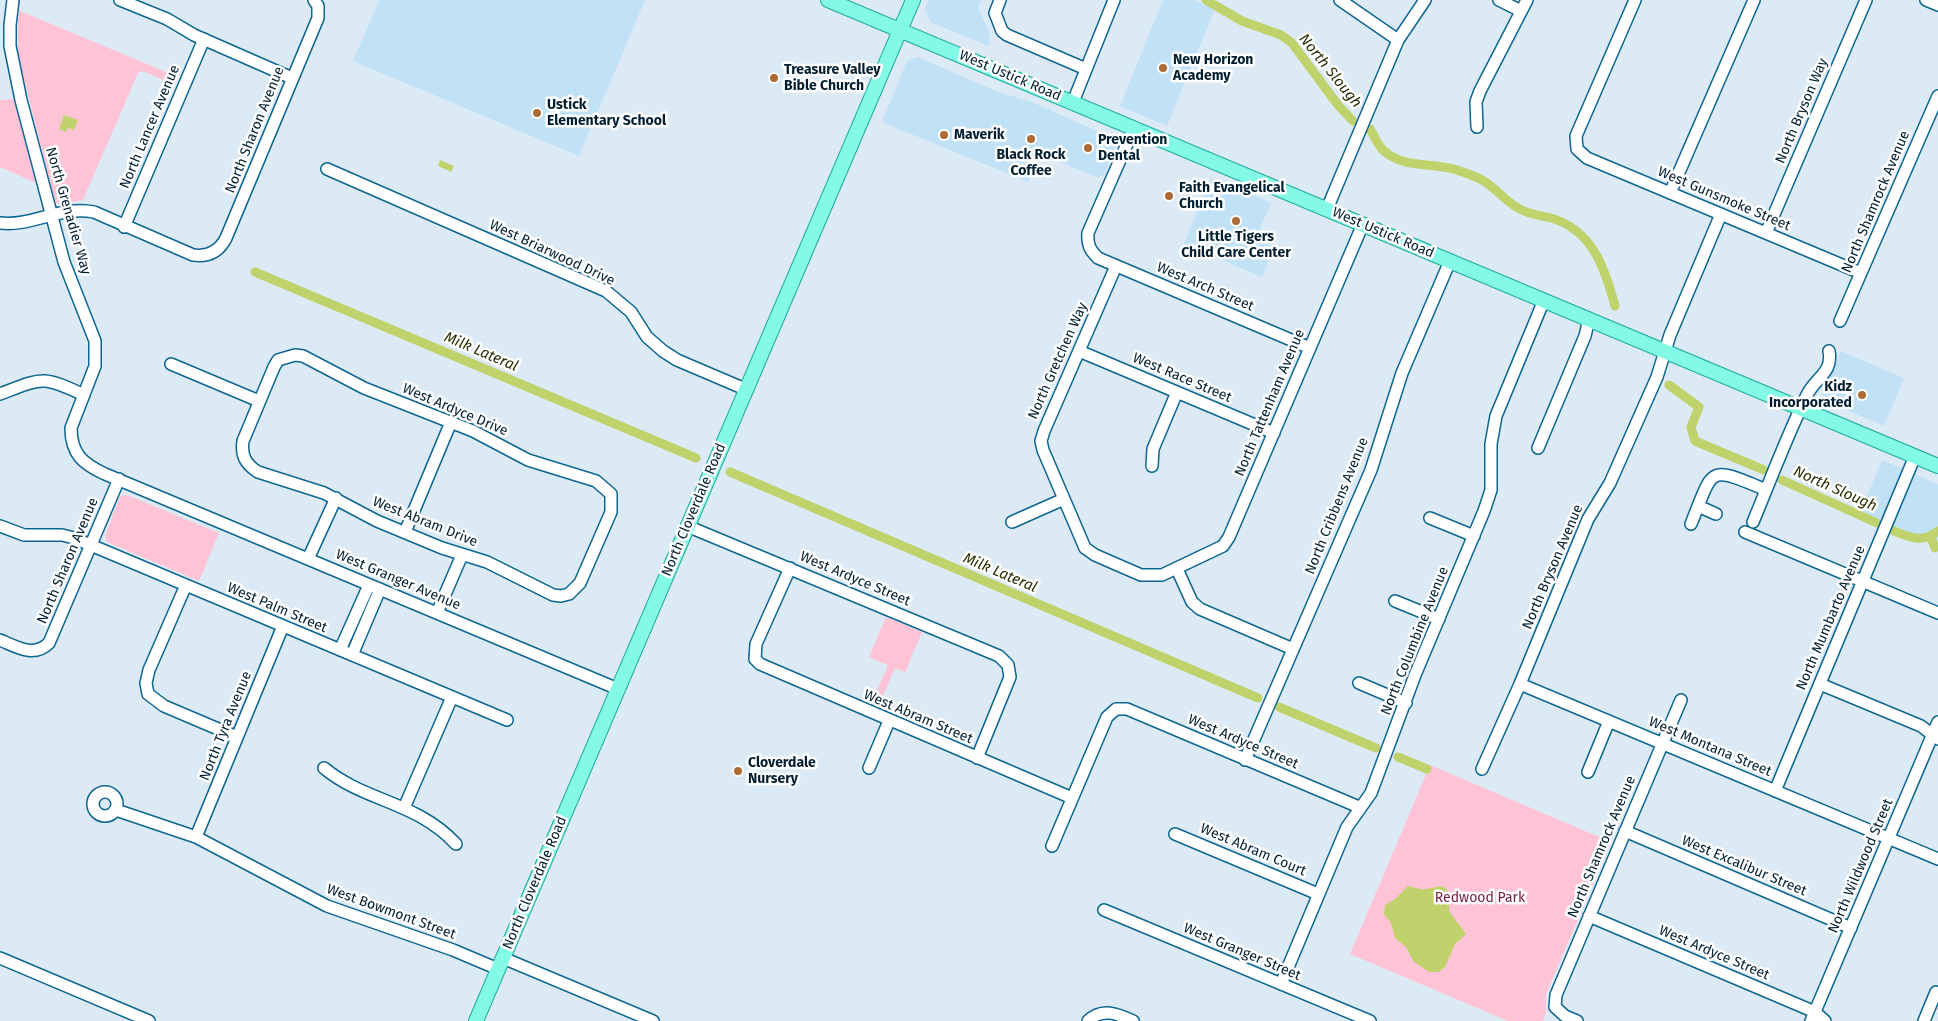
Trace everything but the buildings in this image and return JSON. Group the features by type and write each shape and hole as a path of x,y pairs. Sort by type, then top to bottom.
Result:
{"main road":[{"name":"West Ustick Road","path":"828,0 1938,466"},
{"name":"North Cloverdale Road","path":"476,1021 913,0"}],"street":[{"name":"North Grenadier Way","path":"13,0 5,46 64,262 94,332 95,366 71,428 71,439 75,453"},
{"path":"120,0 167,19 204,39 292,78"},
{"path":"1000,0 995,13 1002,31 1086,69"},
{"path":"1073,102 1114,0"},
{"path":"1340,0 1398,40"},
{"path":"1327,209 1398,40 1426,0"},
{"path":"1498,0 1521,11"},
{"path":"1477,127 1476,102 1480,91 1527,0"},
{"name":"West Gunsmoke Street","path":"1635,0 1576,136 1577,149 1587,158 1861,273"},
{"path":"1670,193 1754,0"},
{"name":"North Bryson Way","path":"1766,233 1866,0"},
{"path":"1926,0 1938,5"},
{"name":"North Sharon Avenue","path":"124,227 193,255 209,254 222,246 316,25 316,3"},
{"name":"North Lancer Avenue","path":"124,227 204,39"},
{"name":"North Shamrock Avenue","path":"1840,321 1935,113 1938,96"},
{"name":"West Arch Street","path":"1134,128 1088,233 1087,242 1091,251 1098,258 1116,266 1310,348"},
{"name":"West Briarwood Drive","path":"327,170 606,291 631,312 647,337 663,351 677,360 745,389"},
{"path":"0,224 11,225 71,210 88,211 124,227"},
{"path":"1665,351 1721,214"},
{"name":"North Tattenham Avenue","path":"1177,569 1223,546 1274,433 1363,224"},
{"name":"North Cribbens Avenue","path":"1246,760 1371,470 1402,373 1450,260"},
{"name":"North Gretchen Way","path":"1116,266 1041,441 1080,540 1085,548 1095,555 1141,575 1162,575 1177,569"},
{"name":"North Columbine Avenue","path":"1281,984 1347,827 1359,807 1370,794 1474,536 1491,490 1491,444 1496,416 1544,300"},
{"path":"1538,448 1586,336 1589,319"},
{"name":"West Race Street","path":"1079,351 1274,433"},
{"name":"North Bryson Avenue","path":"1482,769 1520,684 1588,519 1610,483 1661,367 1665,351"},
{"path":"1829,351 1830,364 1826,372 1811,388 1801,408 1749,527 1862,581 1938,613"},
{"name":"West Ardyce Drive","path":"259,401 274,367 286,356 303,356 364,388 451,422 541,466 596,481 611,494 613,502 608,521 580,583 569,594"},
{"path":"171,364 259,401"},
{"path":"0,394 41,380 58,384 84,395"},
{"path":"1152,466 1152,449 1177,392"},
{"name":"West Abram Drive","path":"259,401 243,441 242,450 244,460 258,472 336,498 377,521 487,562 553,595 569,594"},
{"path":"405,532 451,422"},
{"name":"West Granger Avenue","path":"75,453 90,467 119,480 618,689"},
{"name":"North Mumbarto Avenue","path":"1775,791 1915,456"},
{"path":"1691,524 1708,481 1715,475 1728,474 1766,490"},
{"name":"North Sharon Avenue","path":"0,640 25,650 40,650 51,639 119,480"},
{"path":"308,559 336,498"},
{"path":"1012,522 1064,500"},
{"path":"1698,506 1716,514"},
{"path":"1430,518 1474,536"},
{"name":"West Palm Street","path":"0,526 24,535 62,535 91,546 507,720"},
{"name":"West Ardyce Street","path":"687,526 999,656 1008,665 1010,677 977,758"},
{"path":"437,613 462,554"},
{"name":"West Abram Street","path":"790,568 756,644 755,659 766,669 1072,798"},
{"path":"1177,569 1192,602 1200,609 1293,649"},
{"path":"340,650 369,585"},
{"path":"186,586 149,670 146,683 148,694 164,706 237,737"},
{"path":"352,655 380,589"},
{"path":"1395,600 1439,619"},
{"name":"North Tyra Avenue","path":"196,837 283,626"},
{"path":"1359,683 1406,703"},
{"name":"West Montana Street","path":"1520,684 1938,859"},
{"path":"1820,684 1921,726 1935,737"},
{"path":"404,808 452,697"},
{"name":"North Shamrock Avenue","path":"1578,1021 1565,1016 1555,1007 1556,995 1680,700"},
{"name":"West Ardyce Street","path":"1072,798 1107,717 1116,709 1127,709 1359,807"},
{"path":"869,768 889,721"},
{"path":"1588,772 1609,721"},
{"name":"North Wildwood Street","path":"1813,1017 1889,838 1935,737 1938,722"},
{"path":"324,768 342,782 404,808 441,828 456,844"},
{"path":"1052,846 1072,798"},
{"name":"West Bowmont Street","path":"116,810 196,837 327,906 453,950 500,963 654,1021"},
{"name":"West Excalibur Street","path":"1625,831 1851,928"},
{"name":"West Abram Court","path":"1175,834 1318,894"},
{"name":"West Granger Street","path":"1104,910 1370,1021"},
{"name":"West Ardyce Street","path":"1589,916 1825,1021"},
{"path":"0,958 149,1021"},
{"path":"1924,1021 1935,1000"},
{"path":"1092,1018 1113,1013 1133,1021"}],"shaded area":[{"name":"Ustick Elementary School","path":"379,0 645,0 579,156 353,61"},
{"path":"929,0 981,0 978,8 990,34 989,46 930,22 925,8"},
{"name":"New Horizon Academy","path":"1163,0 1193,0 1215,9 1167,126 1120,106"},
{"path":"918,57 998,92 1032,102 1117,140 1104,176 1096,177 1040,154 1028,182 882,122 907,61"},
{"path":"64,115 78,120 74,130 68,128 66,132 59,129"},
{"path":"440,160 454,166 451,172 438,166"},
{"path":"1211,178 1271,203 1256,238 1274,247 1262,277 1184,244"},
{"path":"1841,351 1904,378 1884,426 1821,399"},
{"path":"1882,460 1938,484 1938,538 1932,542 1861,511"},
{"path":"1408,886 1421,889 1443,887 1446,889 1449,892 1449,911 1466,934 1455,944 1445,967 1438,972 1429,972 1413,961 1406,947 1395,938 1391,923 1384,914 1385,905 1395,899"}],"green space":[{"path":"18,10 178,77 175,85 143,71 138,73 83,200 61,205 55,202 18,55"},
{"path":"14,99 36,183 0,167 0,100"},
{"path":"127,495 219,533 199,581 107,542 105,536 120,496"},
{"path":"886,617 922,632 905,672 895,668 878,707 871,704 888,665 869,657"},
{"name":"Redwood Park","path":"1430,765 1611,842 1546,994 1546,1012 1543,1021 1508,1021 1350,954"}],"waterway":[{"name":"North Slough","path":"1206,0 1242,21 1281,35 1292,43 1338,105 1353,121"},
{"name":"North Slough","path":"1370,129 1382,149 1392,157 1410,163 1457,170 1473,176 1487,183 1509,202 1522,210 1551,218 1577,232 1587,241 1595,253 1607,278 1615,306"},
{"name":"Milk Lateral","path":"255,272 696,458"},
{"name":"North Slough","path":"1669,385 1699,407 1691,427 1695,441 1764,470"},
{"name":"Milk Lateral","path":"730,472 1258,698"},
{"name":"North Slough","path":"1782,480 1877,523"},
{"name":"North Slough","path":"1892,530 1915,538 1926,537 1938,531"},
{"path":"1931,537 1935,548"},
{"name":"Milk Lateral","path":"1279,707 1376,748"},
{"name":"Milk Lateral","path":"1398,757 1427,769"}],"place":[{"name":"New Horizon Academy","path":"1163,68"},
{"name":"Treasure Valley Bible Church","path":"774,78"},
{"name":"Ustick Elementary School","path":"537,113"},
{"name":"Maverik","path":"944,135"},
{"name":"Black Rock Coffee","path":"1031,139"},
{"name":"Prevention Dental","path":"1088,148"},
{"name":"Faith Evangelical Church","path":"1169,196"},
{"name":"Little Tigers Child Care Center","path":"1236,221"},
{"name":"Kidz Incorporated","path":"1862,395"},
{"name":"Cloverdale Nursery","path":"738,771"}]}
